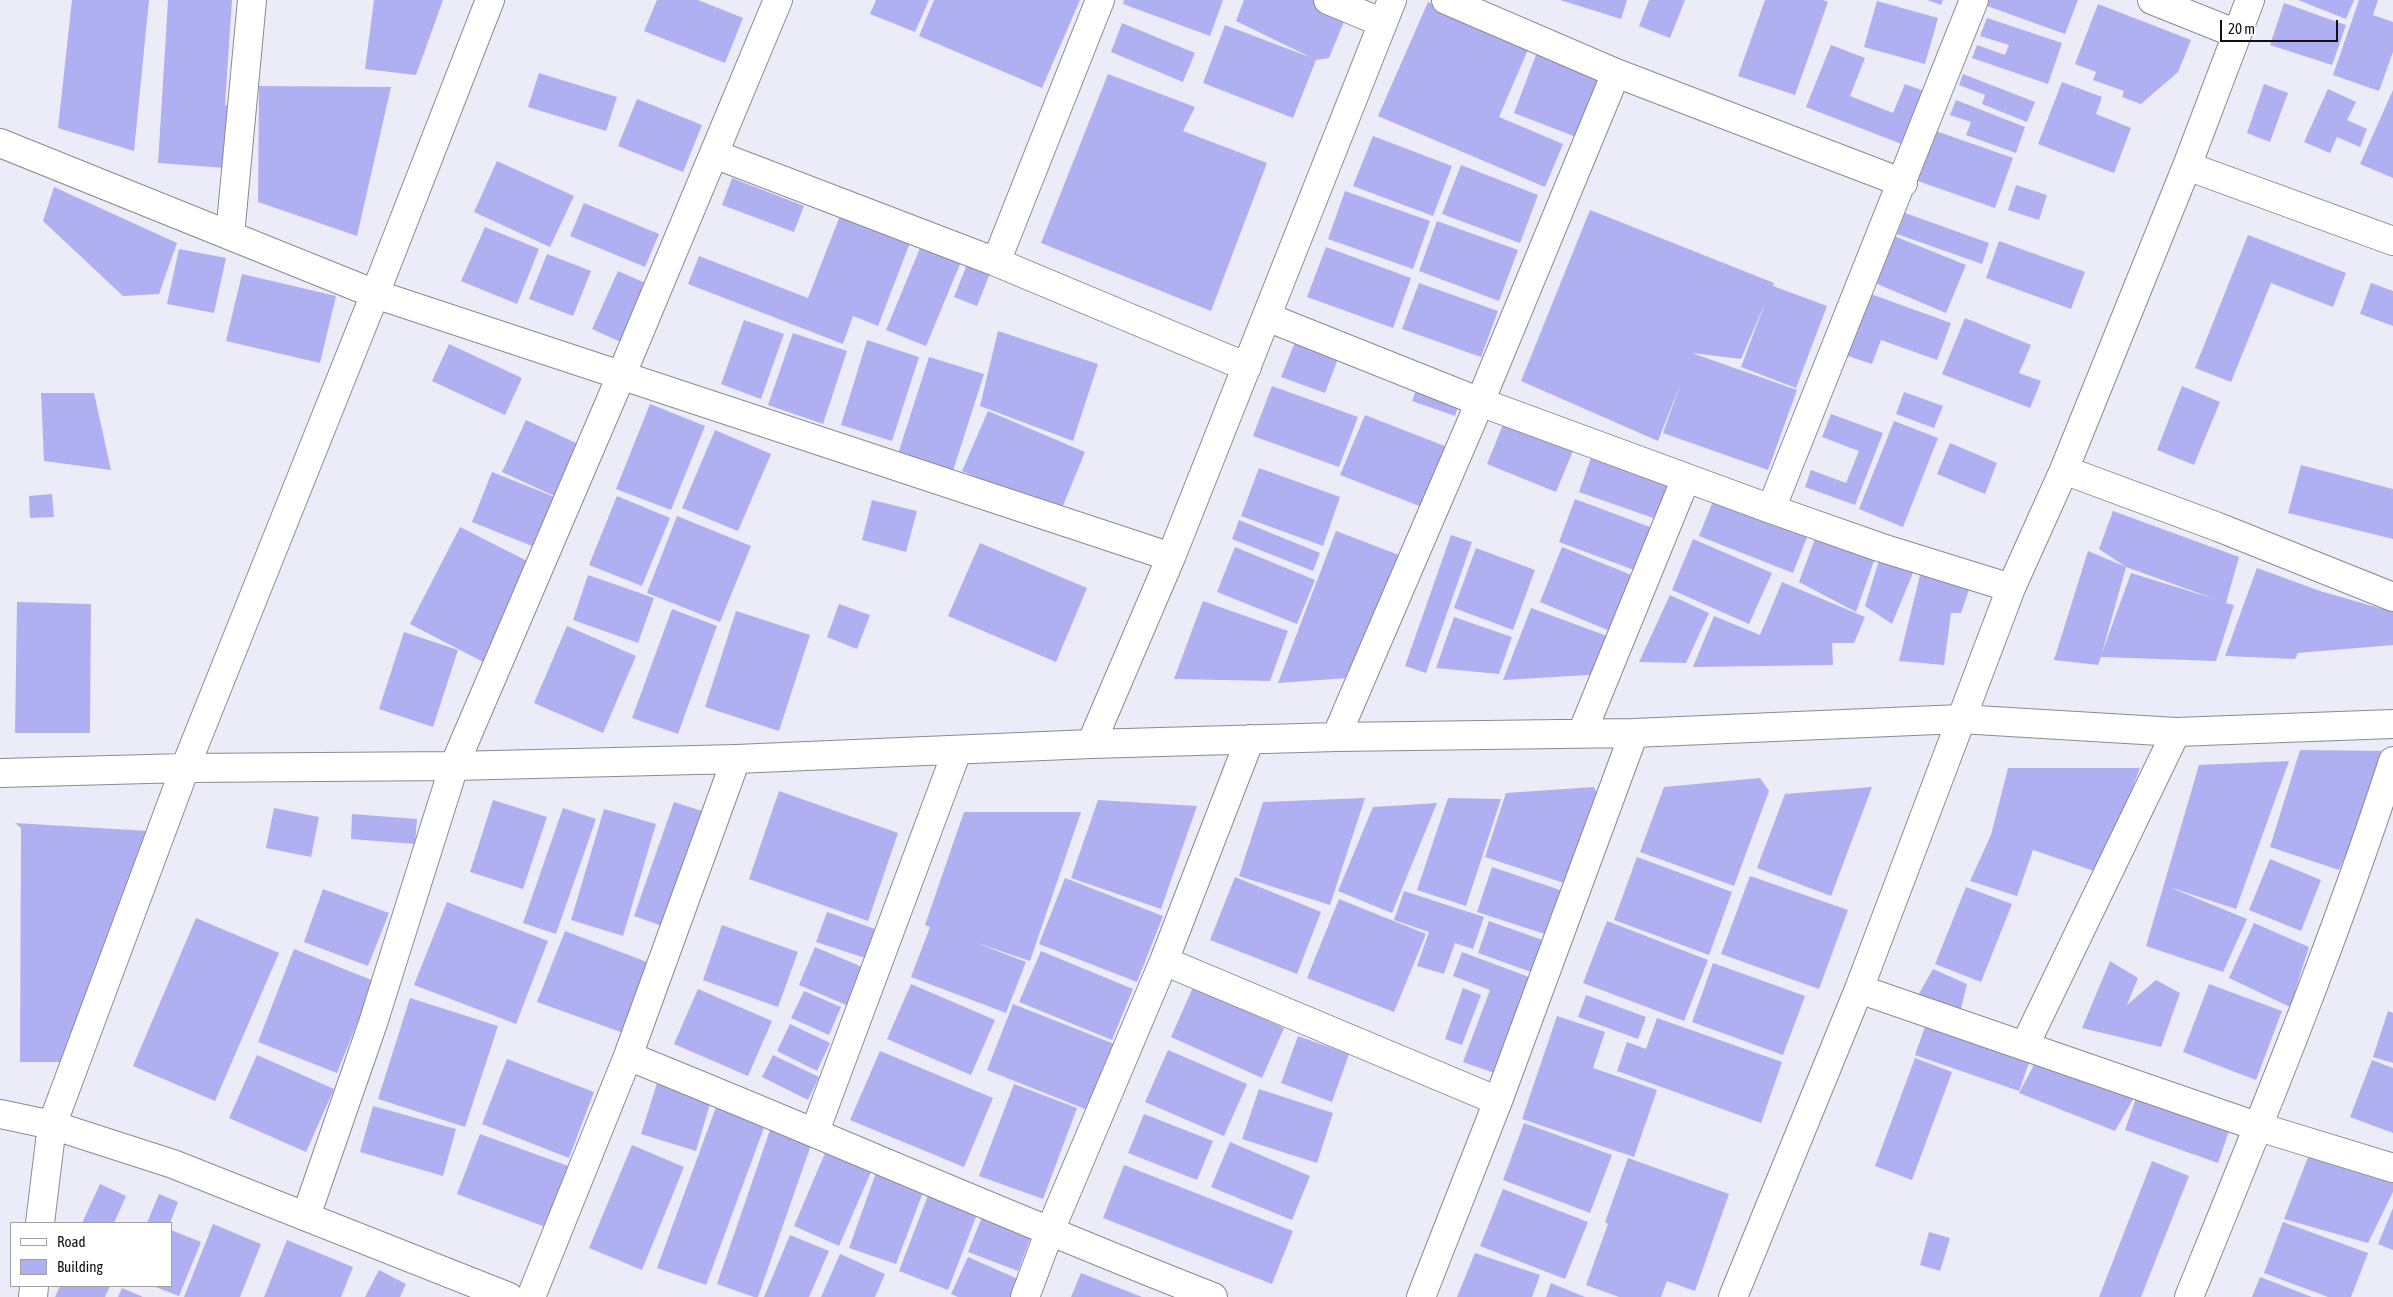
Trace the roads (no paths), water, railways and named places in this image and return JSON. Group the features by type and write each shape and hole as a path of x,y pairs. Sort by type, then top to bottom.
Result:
{"street":[{"path":"230,235 252,0"},
{"path":"40,1222 52,1125 185,768 375,294 490,0"},
{"path":"306,1216 373,1023 454,766 621,376 778,0"},
{"path":"996,262 1100,0"},
{"path":"1090,744 1171,556 1388,11 1328,0"},
{"path":"1446,0 1616,72 1902,183"},
{"path":"1771,509 1974,0"},
{"path":"2152,0 2237,34"},
{"path":"1733,1297 1859,989 2011,588 2064,470 2187,166 2250,0"},
{"path":"1336,737 1480,402 1616,72"},
{"path":"0,143 375,294 1171,556"},
{"path":"714,154 996,262 1247,367"},
{"path":"2187,166 2393,242"},
{"path":"1267,317 1480,402 1771,509 1879,548 1914,556 2011,588"},
{"path":"2064,470 2218,527 2393,597"},
{"path":"1582,733 1686,478"},
{"path":"0,773 185,768 454,766 736,759 1090,744 1336,737 1634,732 1960,719 2176,732 2393,724"},
{"path":"1420,1297 1498,1101 1634,732"},
{"path":"2025,1045 2176,732"},
{"path":"1025,1297 1049,1233 1164,961 1250,739"},
{"path":"815,1131 957,751"},
{"path":"531,1297 628,1056 736,759"},
{"path":"2189,1297 2259,1126 2366,841 2393,761"},
{"path":"1164,961 1498,1101"},
{"path":"1859,989 2259,1126 2393,1168"},
{"path":"628,1056 815,1131 1049,1233 1213,1297"},
{"path":"0,1114 52,1125 173,1164 510,1297"}]}
